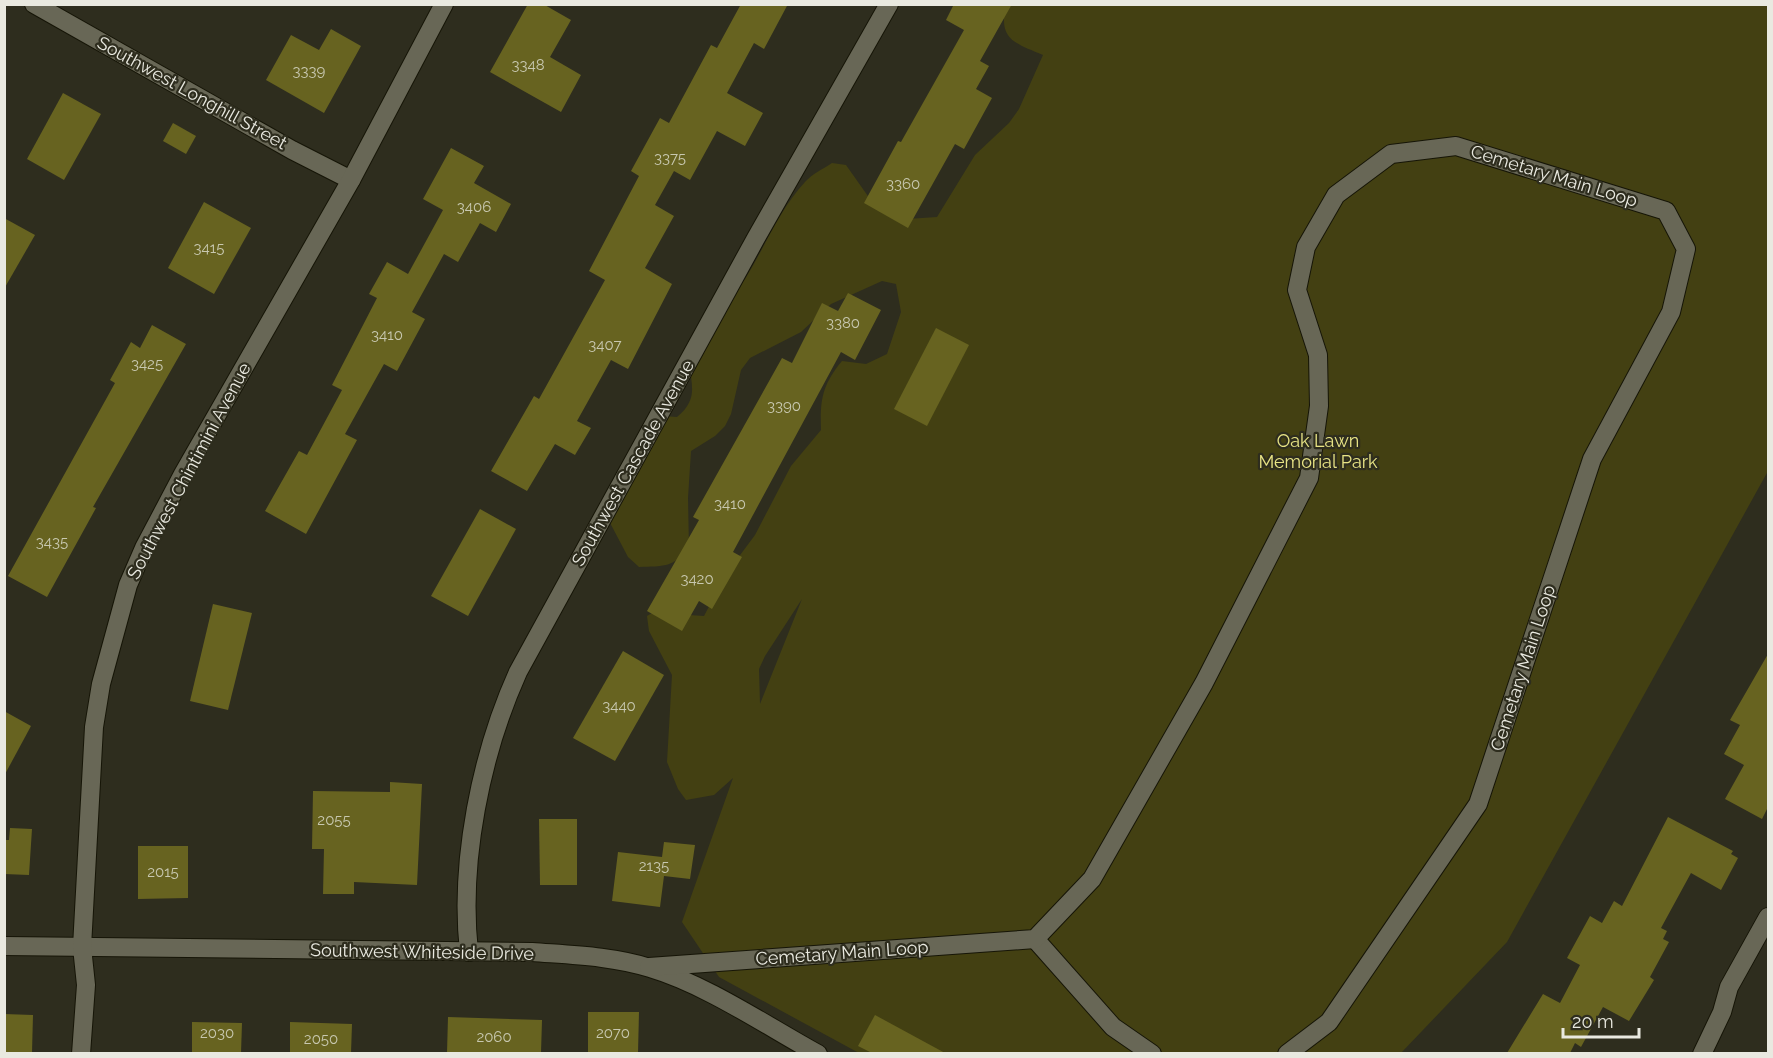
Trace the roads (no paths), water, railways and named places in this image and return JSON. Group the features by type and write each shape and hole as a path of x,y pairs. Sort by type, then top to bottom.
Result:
{"street":[{"name":"Southwest Longhill Street","path":"34,4 292,150 351,180"},
{"name":"Southwest Chintimini Avenue","path":"81,1053 86,985 82,947 94,728 101,684 128,585 144,548 183,474 351,180 444,4"},
{"name":"Southwest Cascade Avenue","path":"469,952 466,900 473,831 487,762 506,699 638,450 889,4"},
{"name":"Cemetary Main Loop","path":"649,967 1035,939 1092,879 1204,682 1309,478 1319,406 1318,356 1297,290 1306,247 1336,195 1391,154 1456,146 1666,211 1686,249 1671,312 1592,459 1478,804 1329,1022 1287,1053"},
{"path":"1702,1053 1719,1020 1729,987 1768,917"},
{"path":"1035,939 1113,1027 1152,1053"},
{"name":"Southwest Whiteside Drive","path":"4,946 469,952 600,957 649,967 680,978 818,1053"}],"park label":[{"name":"Oak Lawn Memorial Park","path":"1318,451"}]}
